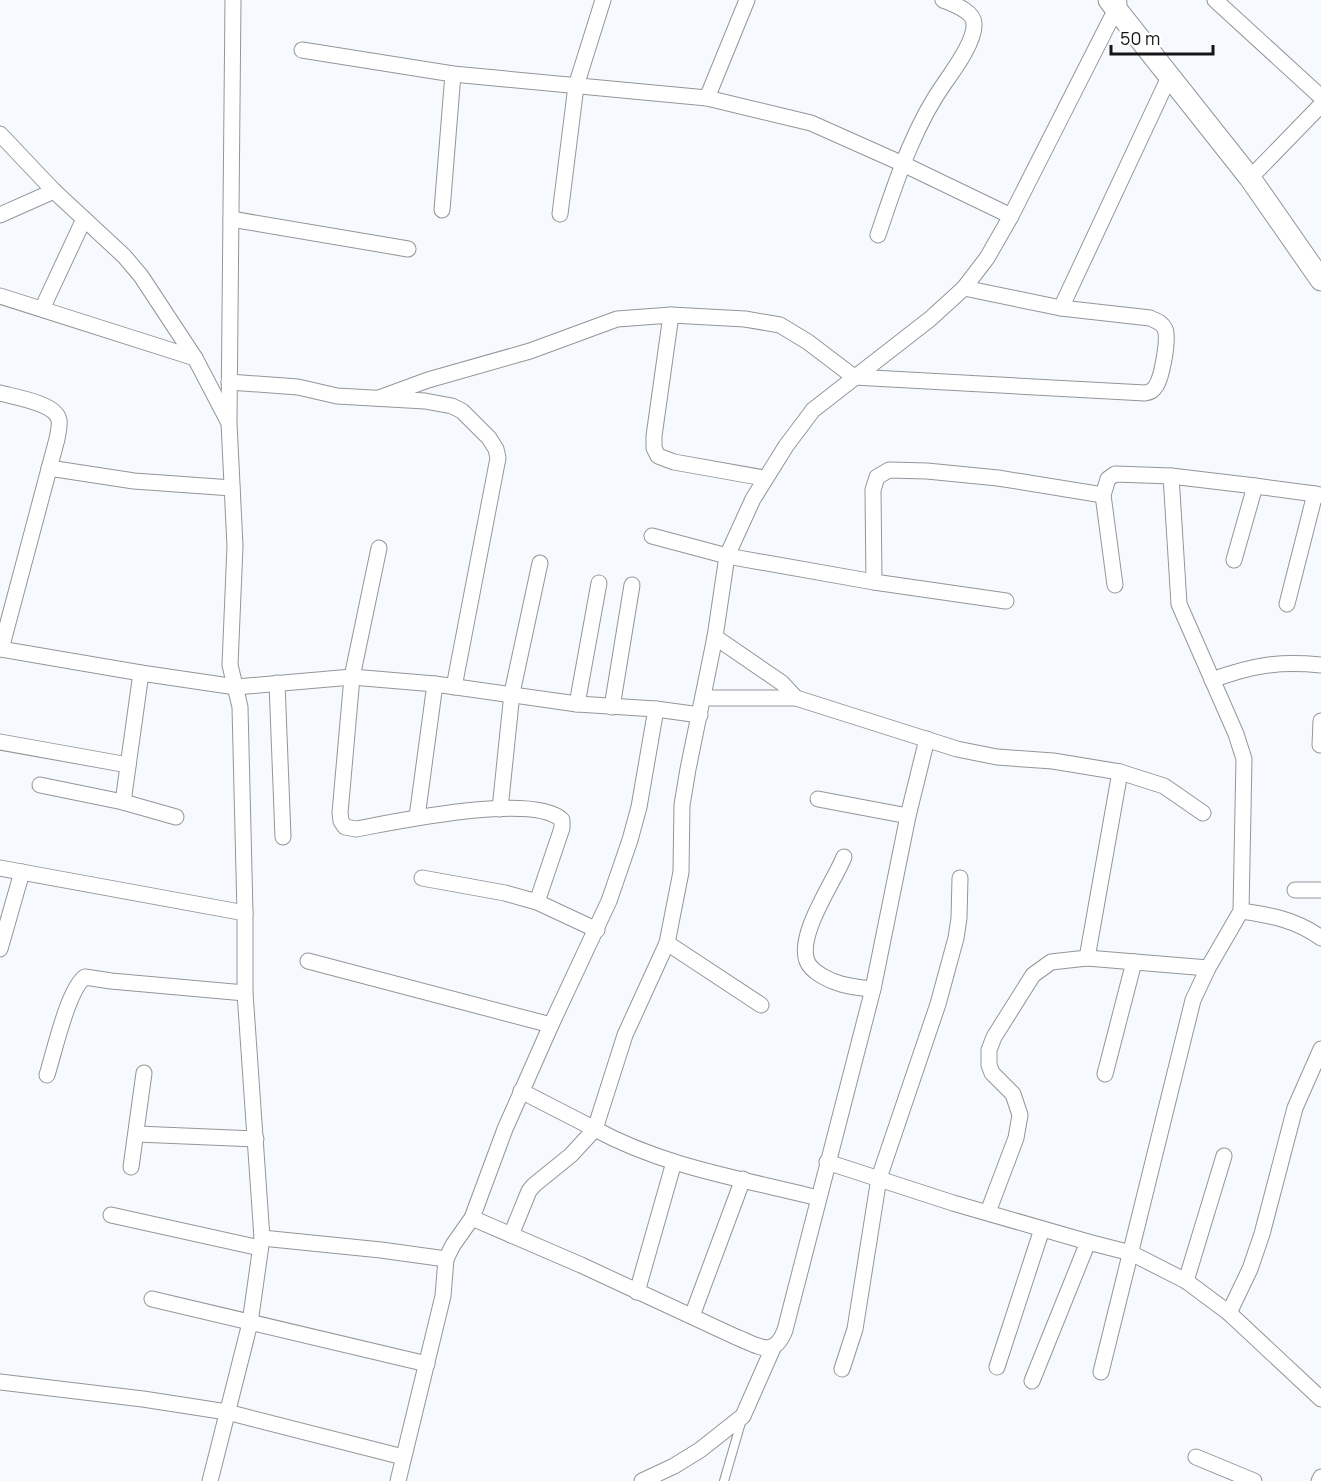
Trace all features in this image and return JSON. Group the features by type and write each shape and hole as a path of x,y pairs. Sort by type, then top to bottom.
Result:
{"main road":[{"path":"1115,3 1250,178 1321,280"}],"street":[{"path":"210,1481 250,1323 261,1243 245,993 240,707 230,665 235,546 229,423 233,0"},
{"path":"560,214 576,86 603,0"},
{"path":"707,98 747,0"},
{"path":"878,235 903,164 929,108 963,55 974,25 970,14 943,0"},
{"path":"1215,0 1321,97"},
{"path":"511,1235 529,1191 596,1130 625,1035 667,943 681,872 684,793 715,638 727,556 764,478 813,410 930,319 964,288 987,258 1011,216 1115,3"},
{"path":"302,50 453,74 707,98 811,123 1011,216"},
{"path":"442,210 453,74"},
{"path":"1061,308 1170,75"},
{"path":"1250,178 1321,105"},
{"path":"0,134 54,191 124,256 141,276 195,358 229,423"},
{"path":"0,215 54,191"},
{"path":"42,309 84,219"},
{"path":"231,219 408,249"},
{"path":"379,398 428,380 530,351 617,319 671,315 745,319 780,325 808,342 854,377 1145,393 1152,391 1160,379 1166,344 1161,323 1141,317 1061,308 964,288"},
{"path":"0,296 195,358"},
{"path":"671,315 654,436 654,448 658,456 674,462 764,478"},
{"path":"229,382 298,387 337,396 436,402 452,406 462,411 475,423 496,449 498,459 496,476 453,687"},
{"path":"0,393 39,403 57,415 59,421 50,468 1,649 236,687 352,677 512,693 577,704 656,709 700,715"},
{"path":"50,468 134,481 232,488"},
{"path":"874,582 873,490 877,477 889,470 998,478 1103,495"},
{"path":"1115,585 1103,495 1108,479 1115,474 1172,476 1318,494 1287,604"},
{"path":"1101,1372 1194,1000 1208,968 1241,911 1244,759 1236,734 1179,604 1172,476"},
{"path":"1234,560 1255,486"},
{"path":"652,536 727,556 874,582 1006,601"},
{"path":"379,548 352,677 340,813 343,825 356,829 480,809 537,811 557,815 562,820 559,837 537,902"},
{"path":"500,809 512,693 540,562"},
{"path":"577,704 599,584"},
{"path":"612,707 632,585"},
{"path":"715,638 782,683 796,698"},
{"path":"1212,680 1236,671 1266,664 1290,662 1321,665"},
{"path":"123,802 141,673"},
{"path":"277,683 283,837"},
{"path":"417,818 435,684"},
{"path":"704,698 796,698 957,749 997,757 1053,761 1120,772 1164,786 1203,813"},
{"path":"398,1481 402,1456 443,1296 446,1259 472,1218 521,1091 609,901 639,807 656,709"},
{"path":"1320,745 1321,721"},
{"path":"642,1481 675,1466 700,1450 743,1416 773,1348 778,1345 785,1330 873,989 908,816 927,740"},
{"path":"0,742 128,765"},
{"path":"1088,958 1120,772"},
{"path":"40,785 123,802 176,817"},
{"path":"818,799 908,816"},
{"path":"844,857 811,924 807,937 806,958 808,964 831,981 842,985 873,989"},
{"path":"0,868 245,914"},
{"path":"0,949 22,872"},
{"path":"422,878 505,893 537,902 597,930"},
{"path":"842,1368 855,1329 879,1178 938,1004 956,938 960,878"},
{"path":"1295,890 1321,890"},
{"path":"1241,911 1296,923 1321,938"},
{"path":"667,943 761,1005"},
{"path":"988,1212 1016,1138 1020,1121 1019,1108 1013,1094 992,1073 989,1065 989,1050 994,1037 1021,992 1041,967 1051,962 1088,958 1208,968"},
{"path":"308,961 551,1024"},
{"path":"1105,1074 1134,962"},
{"path":"47,1075 70,1000 79,981 85,977 245,993"},
{"path":"1229,1313 1250,1269 1262,1234 1295,1108 1321,1049"},
{"path":"131,1167 144,1073"},
{"path":"521,1091 615,1140 674,1162 818,1198"},
{"path":"137,1134 256,1138"},
{"path":"1186,1281 1224,1156"},
{"path":"637,1292 674,1162"},
{"path":"827,1162 1042,1229 1131,1252 1186,1281 1229,1313 1321,1399"},
{"path":"692,1316 743,1179"},
{"path":"111,1215 261,1243 381,1250 446,1259"},
{"path":"472,1218 736,1337 762,1347 773,1348"},
{"path":"997,1367 1042,1229"},
{"path":"1032,1381 1088,1242"},
{"path":"152,1299 427,1364"},
{"path":"0,1382 143,1399 226,1412 402,1456"},
{"path":"1196,1457 1229,1476 1254,1481"}],"lane":[{"path":"724,1481 743,1416"}]}
